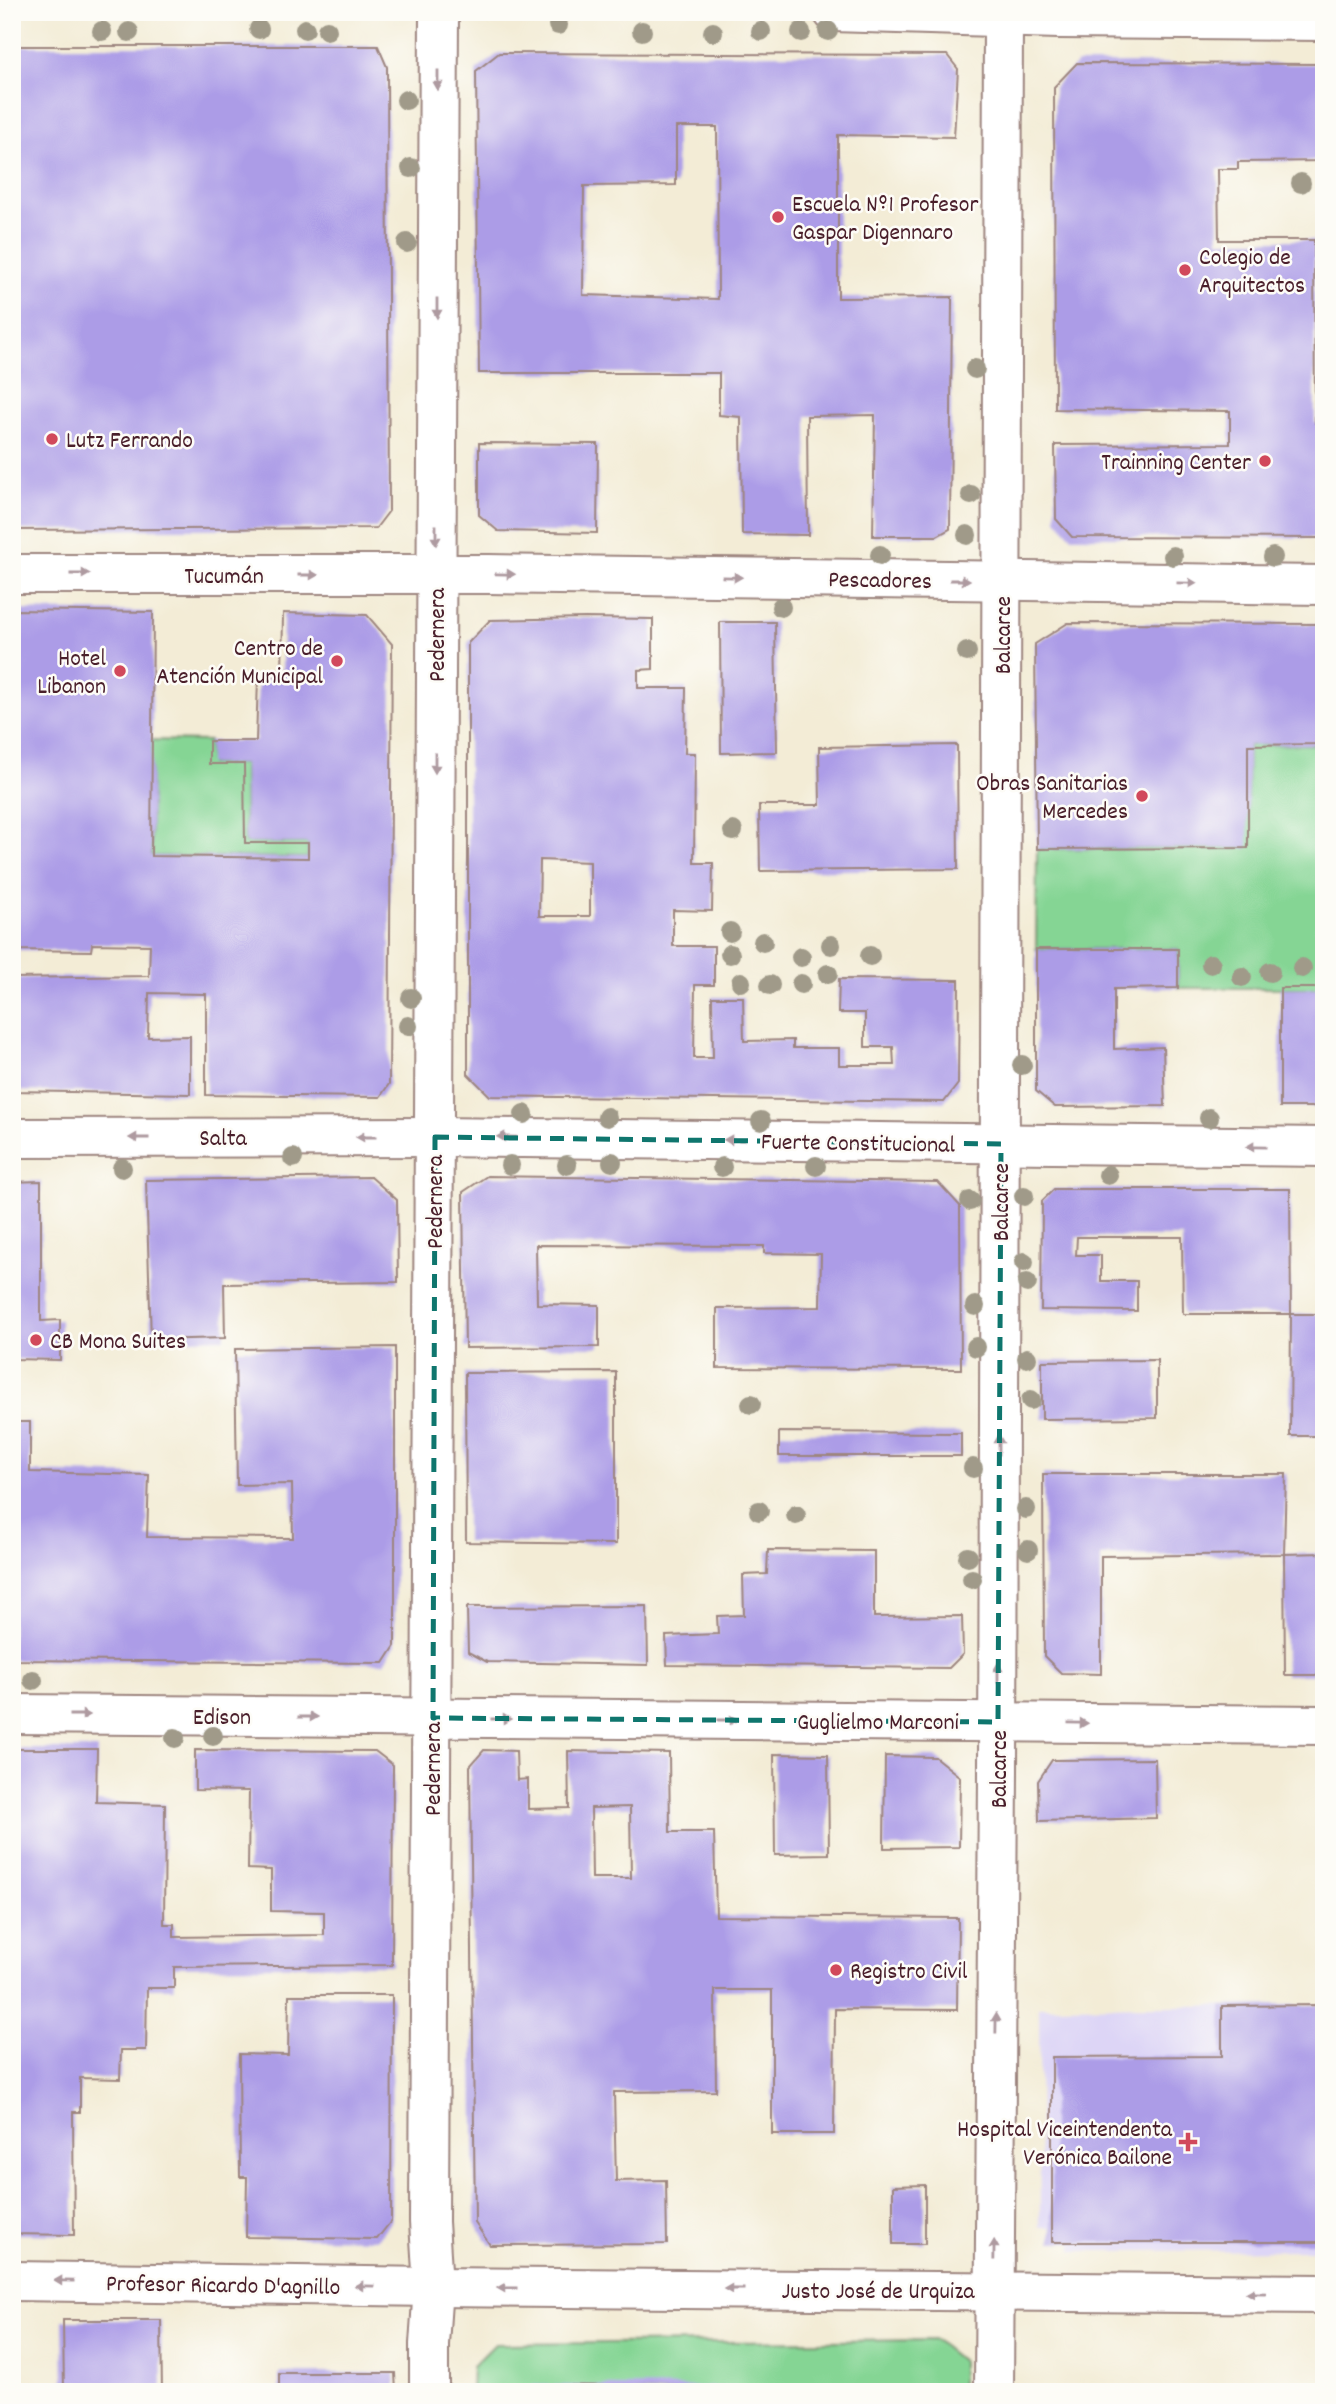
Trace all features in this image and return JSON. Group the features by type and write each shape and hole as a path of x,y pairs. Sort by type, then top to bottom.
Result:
{"street":[{"name":"Pedernera","path":"429,2392 433,2287 429,2222 439,12"},
{"path":"833,12 1324,20"},
{"name":"Balcarce","path":"994,2392 1001,1144 1003,14"},
{"name":"Tucumán","path":"12,574 436,574"},
{"name":"Pescadores","path":"436,574 1324,584"},
{"name":"Salta","path":"12,1138 435,1136"},
{"name":"Fuerte Constitucional","path":"435,1136 1324,1147"},
{"name":"Edison","path":"12,1714 433,1718"},
{"name":"Guglielmo Marconi","path":"433,1718 1324,1725"},
{"name":"Profesor Ricardo D'agnillo","path":"12,2281 433,2287"},
{"name":"Justo José de Urquiza","path":"433,2287 1324,2294"}],"highlighted area":[{"path":"435,1137 1001,1144 998,1722 433,1718"}],"shaded area":[{"name":"Hospital Viceintendenta Verónica Bailone","path":"1324,2005 1324,2250 1072,2251 1072,2242 1052,2242 1052,2227 1040,2227 1039,2007"}],"green space":[{"path":"151,740 209,741 210,764 244,764 245,843 308,843 308,858 151,856"},
{"path":"1324,744 1324,988 1178,988 1178,949 1036,949 1037,849 1247,848 1248,745"},
{"path":"935,2340 961,2361 961,2392 471,2392 472,2367 495,2344"}],"building":[{"path":"12,46 378,46 387,67 389,511 376,528 12,530"},
{"path":"499,53 947,55 958,69 954,137 838,135 838,298 952,297 950,529 937,536 873,536 875,415 807,416 808,535 742,534 741,417 719,415 719,373 479,373 476,71","holes":["676,127 717,127 718,299 583,295 584,186 676,185"]},
{"path":"1077,63 1324,64 1324,161 1238,162 1238,169 1218,169 1219,240 1314,240 1315,423 1324,423 1324,538 1072,537 1056,519 1055,445 1230,444 1230,411 1055,409 1054,87"},
{"path":"479,443 598,444 597,533 498,531 479,515"},
{"path":"12,610 153,612 151,856 308,858 308,843 245,843 244,764 209,764 209,741 256,741 258,678 282,677 283,613 367,615 392,644 389,1084 380,1097 206,1095 206,994 149,993 148,1037 190,1036 190,1094 12,1091 12,978 149,976 150,945 92,944 91,951 12,950"},
{"path":"653,619 653,669 638,670 638,688 686,688 685,753 695,753 694,863 713,863 712,911 673,910 673,946 714,946 714,985 695,985 694,1058 713,1058 712,997 743,997 744,1041 793,1040 793,1048 839,1048 839,1065 894,1065 893,1047 865,1047 865,1013 838,1013 839,979 959,980 958,1084 944,1102 490,1096 468,1074 468,643 490,620","holes":["540,860 590,862 590,916 539,916"]},
{"path":"720,622 775,622 777,752 721,753"},
{"path":"1068,623 1324,624 1324,744 1248,745 1248,848 1037,849 1035,644"},
{"path":"957,745 958,869 760,871 759,805 820,805 819,747"},
{"path":"1036,949 1178,949 1178,988 1114,989 1114,1049 1163,1047 1165,1106 1055,1107 1036,1091"},
{"path":"1280,988 1324,988 1324,1107 1280,1107"},
{"path":"487,1176 938,1182 960,1206 961,1369 717,1368 717,1308 820,1307 821,1254 764,1253 764,1246 536,1245 537,1304 599,1305 599,1347 465,1348 463,1192"},
{"path":"371,1177 397,1200 398,1282 224,1284 225,1338 151,1340 146,1180"},
{"path":"41,1181 41,1321 60,1320 60,1360 12,1359 12,1182"},
{"path":"1054,1189 1290,1189 1291,1314 1183,1314 1182,1237 1077,1237 1076,1255 1101,1255 1101,1281 1137,1281 1137,1311 1041,1310 1042,1201"},
{"path":"1291,1314 1324,1314 1324,1436 1290,1436"},
{"path":"395,1347 395,1646 384,1663 12,1660 12,1422 30,1422 30,1472 149,1475 147,1537 293,1538 292,1484 237,1485 235,1349"},
{"path":"1157,1360 1157,1418 1042,1419 1042,1361"},
{"path":"616,1372 616,1544 466,1542 465,1373"},
{"path":"779,1432 961,1433 961,1456 779,1456"},
{"path":"1043,1474 1286,1474 1284,1554 1101,1556 1101,1674 1061,1673 1044,1656"},
{"path":"768,1550 874,1551 874,1617 962,1616 963,1654 949,1668 667,1665 666,1636 718,1634 717,1616 744,1615 743,1575 767,1574"},
{"path":"1324,1553 1324,1675 1285,1675 1284,1554"},
{"path":"647,1606 648,1665 487,1662 468,1652 467,1607"},
{"path":"12,1749 97,1749 96,1802 165,1804 164,1924 174,1924 174,1937 324,1935 324,1912 271,1911 271,1870 248,1869 249,1791 195,1790 195,1750 375,1751 393,1765 392,1965 174,1967 174,1988 147,1988 146,2050 121,2050 120,2079 80,2078 80,2112 73,2112 74,2235 12,2234"},
{"path":"484,1750 516,1751 517,1780 528,1779 528,1809 569,1808 568,1751 669,1753 670,1832 714,1832 716,1916 958,1918 957,2010 835,2009 834,2134 772,2134 772,1990 715,1990 716,2091 614,2092 616,2181 666,2180 667,2244 490,2245 475,2223 470,1766","holes":["630,1807 631,1878 592,1878 591,1808"]},
{"path":"774,1754 828,1755 829,1854 775,1855"},
{"path":"885,1756 935,1757 960,1777 959,1847 884,1848"},
{"path":"1155,1759 1156,1818 1039,1821 1038,1781 1052,1760"},
{"path":"289,1995 392,1995 391,2221 377,2239 246,2237 247,2177 240,2177 239,2054 288,2055"},
{"name":"Hospital Viceintendenta Verónica Bailone","path":"1324,2005 1324,2242 1052,2242 1052,2057 1222,2056 1222,2006"},
{"path":"925,2185 925,2244 893,2244 893,2186"},
{"path":"63,2320 161,2320 162,2392 64,2392"},
{"path":"279,2373 395,2373 396,2392 279,2392"},
{"path":"533,2385 907,2389 907,2392 525,2392"}],"place":[{"name":"Escuela Nº1 Profesor Gaspar Digennaro","path":"778,217"},
{"name":"Colegio de Arquitectos","path":"1185,270"},
{"name":"Lutz Ferrando","path":"52,439"},
{"name":"Trainning Center","path":"1265,461"},
{"name":"Centro de Atención Municipal","path":"337,661"},
{"name":"Hotel Libanon","path":"120,671"},
{"name":"Obras Sanitarias Mercedes","path":"1142,796"},
{"name":"CB Mona Suites","path":"36,1340"},
{"name":"Registro Civil","path":"836,1970"},
{"name":"Hospital Viceintendenta Verónica Bailone","path":"1188,2142"}]}
